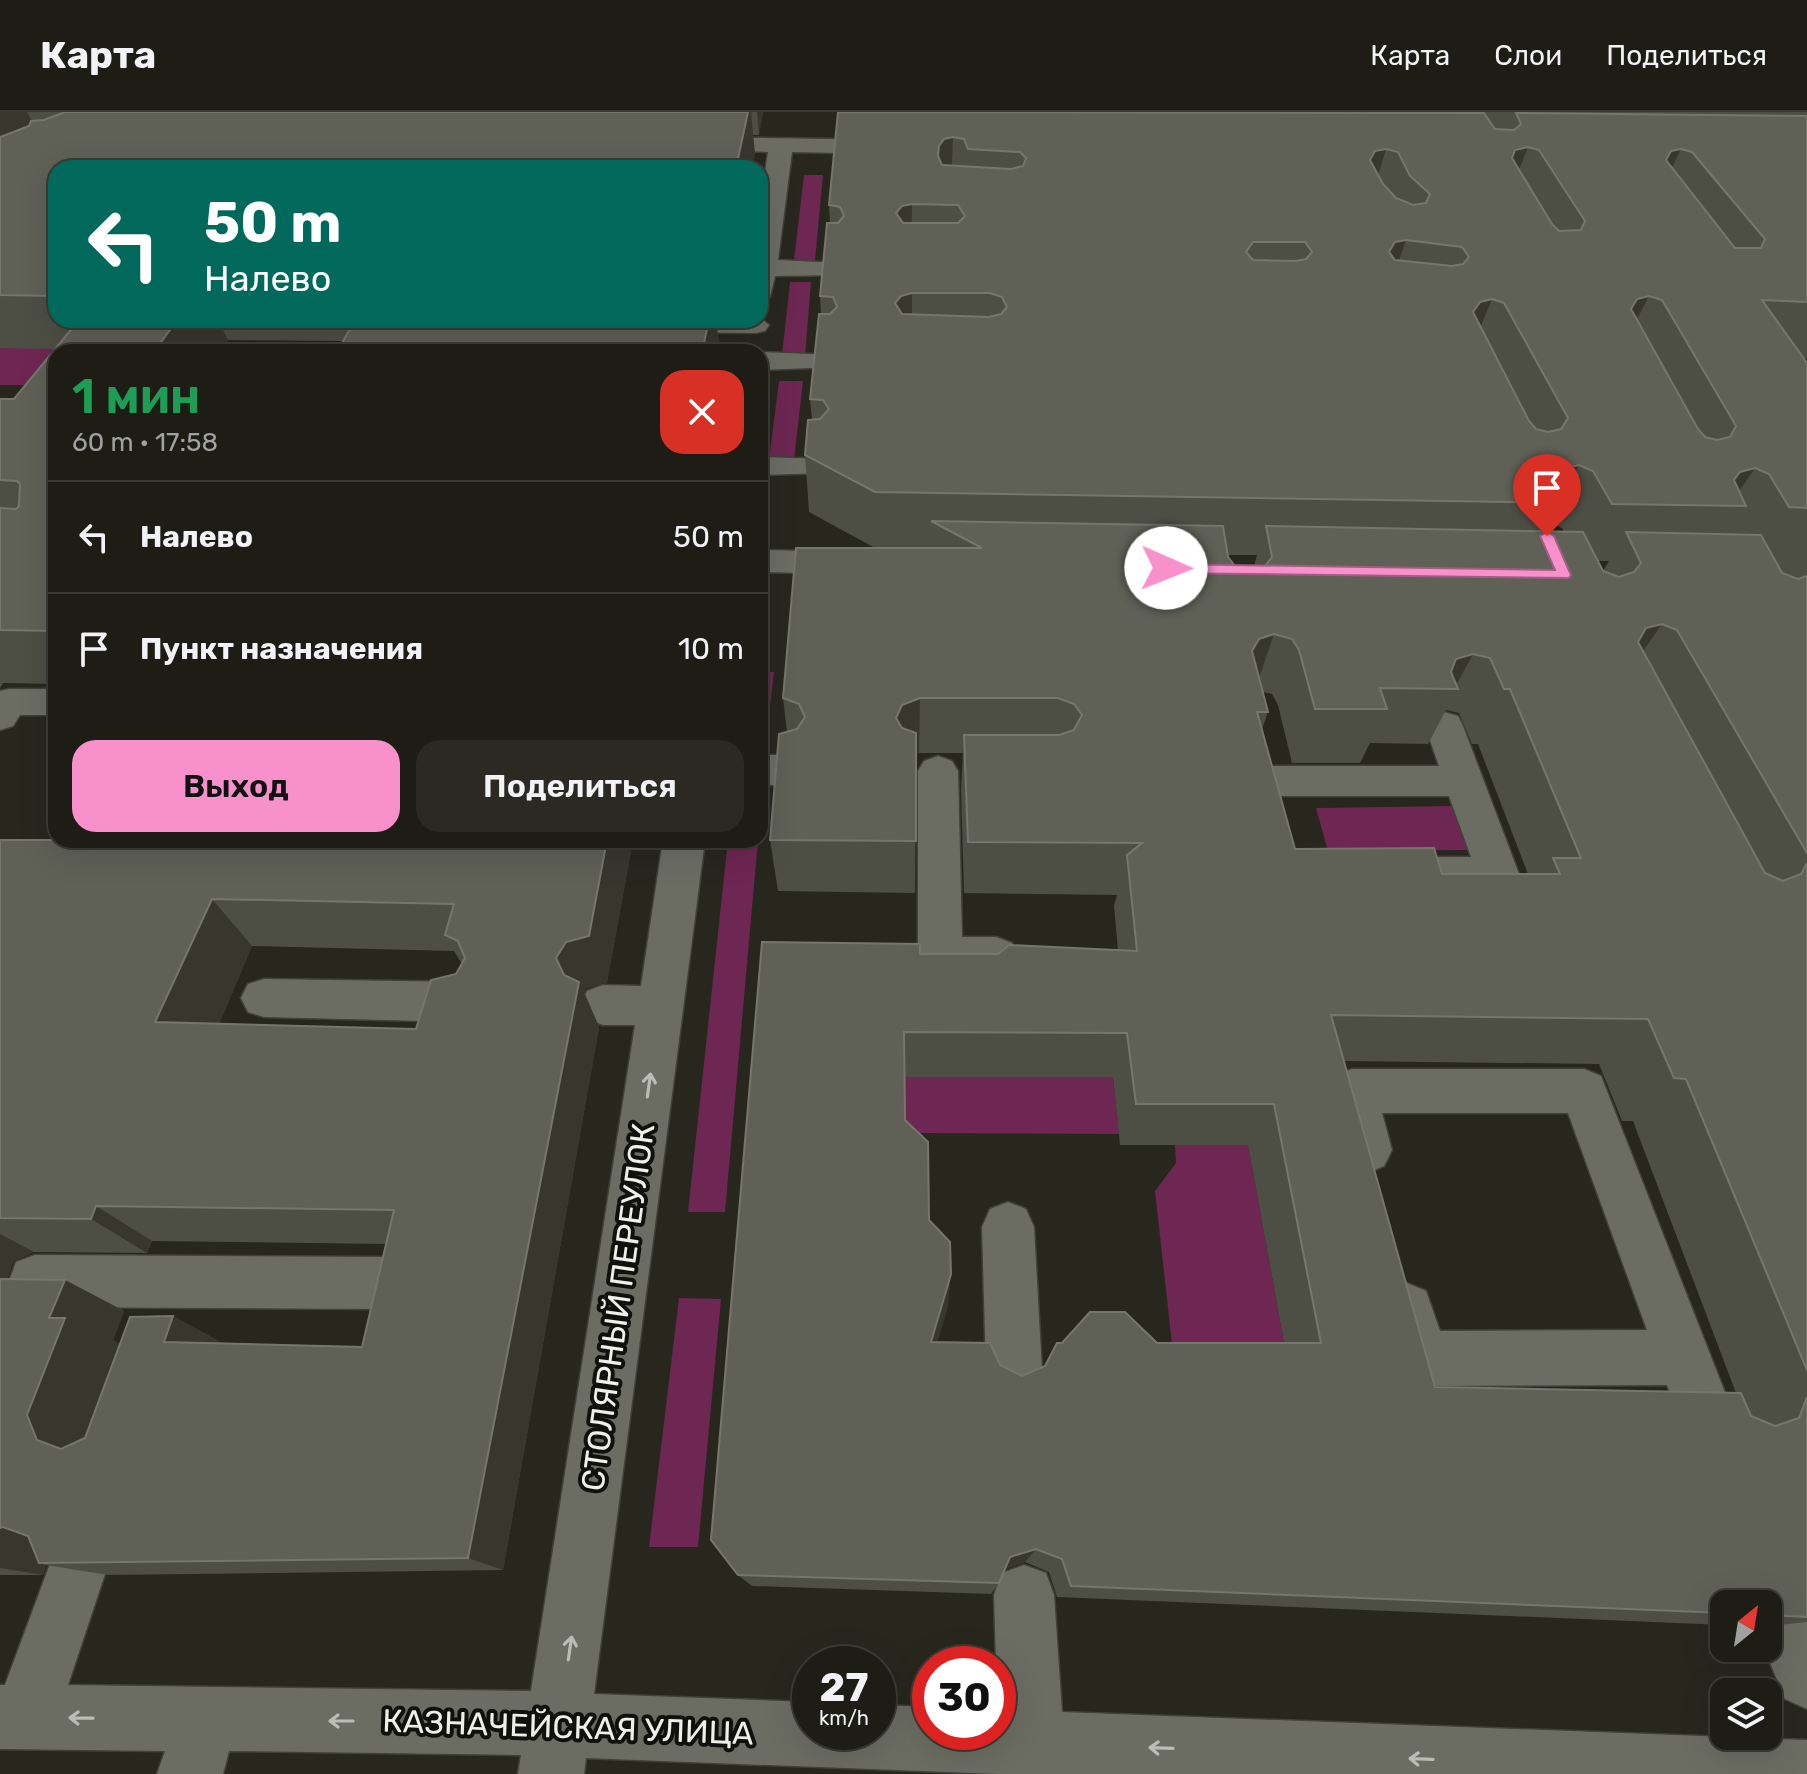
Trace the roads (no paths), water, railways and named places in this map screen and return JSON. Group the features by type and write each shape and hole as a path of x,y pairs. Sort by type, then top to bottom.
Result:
{"street":[{"path":"671,144 781,145 861,137 913,147"},
{"path":"768,237 781,145"},
{"path":"768,279 831,269"},
{"path":"682,328 754,332"},
{"path":"768,361 823,361"},
{"path":"768,466 813,466"},
{"path":"768,561 885,563"},
{"path":"0,716 9,702 48,702"},
{"path":"1405,874 1498,874 1444,726"},
{"path":"980,771 928,771 940,956 1035,956"},
{"path":"1274,781 1464,781"},
{"name":"СТОЛЯРНЫЙ ПЕРЕУЛОК","path":"555,1749 683,848"},
{"path":"264,998 466,1002"},
{"path":"603,1005 660,1006"},
{"path":"1379,1196 1352,1091 1584,1091 1707,1418"},
{"path":"1008,1227 1014,1371"},
{"path":"1397,1270 1420,1359 1684,1357"},
{"path":"35,1281 171,1304 382,1283"},
{"path":"12,1717 75,1574"},
{"path":"1024,1595 1032,1759"},
{"name":"КАЗНАЧЕЙСКАЯ УЛИЦА","path":"12,1717 198,1747 555,1749 1807,1773"}]}
